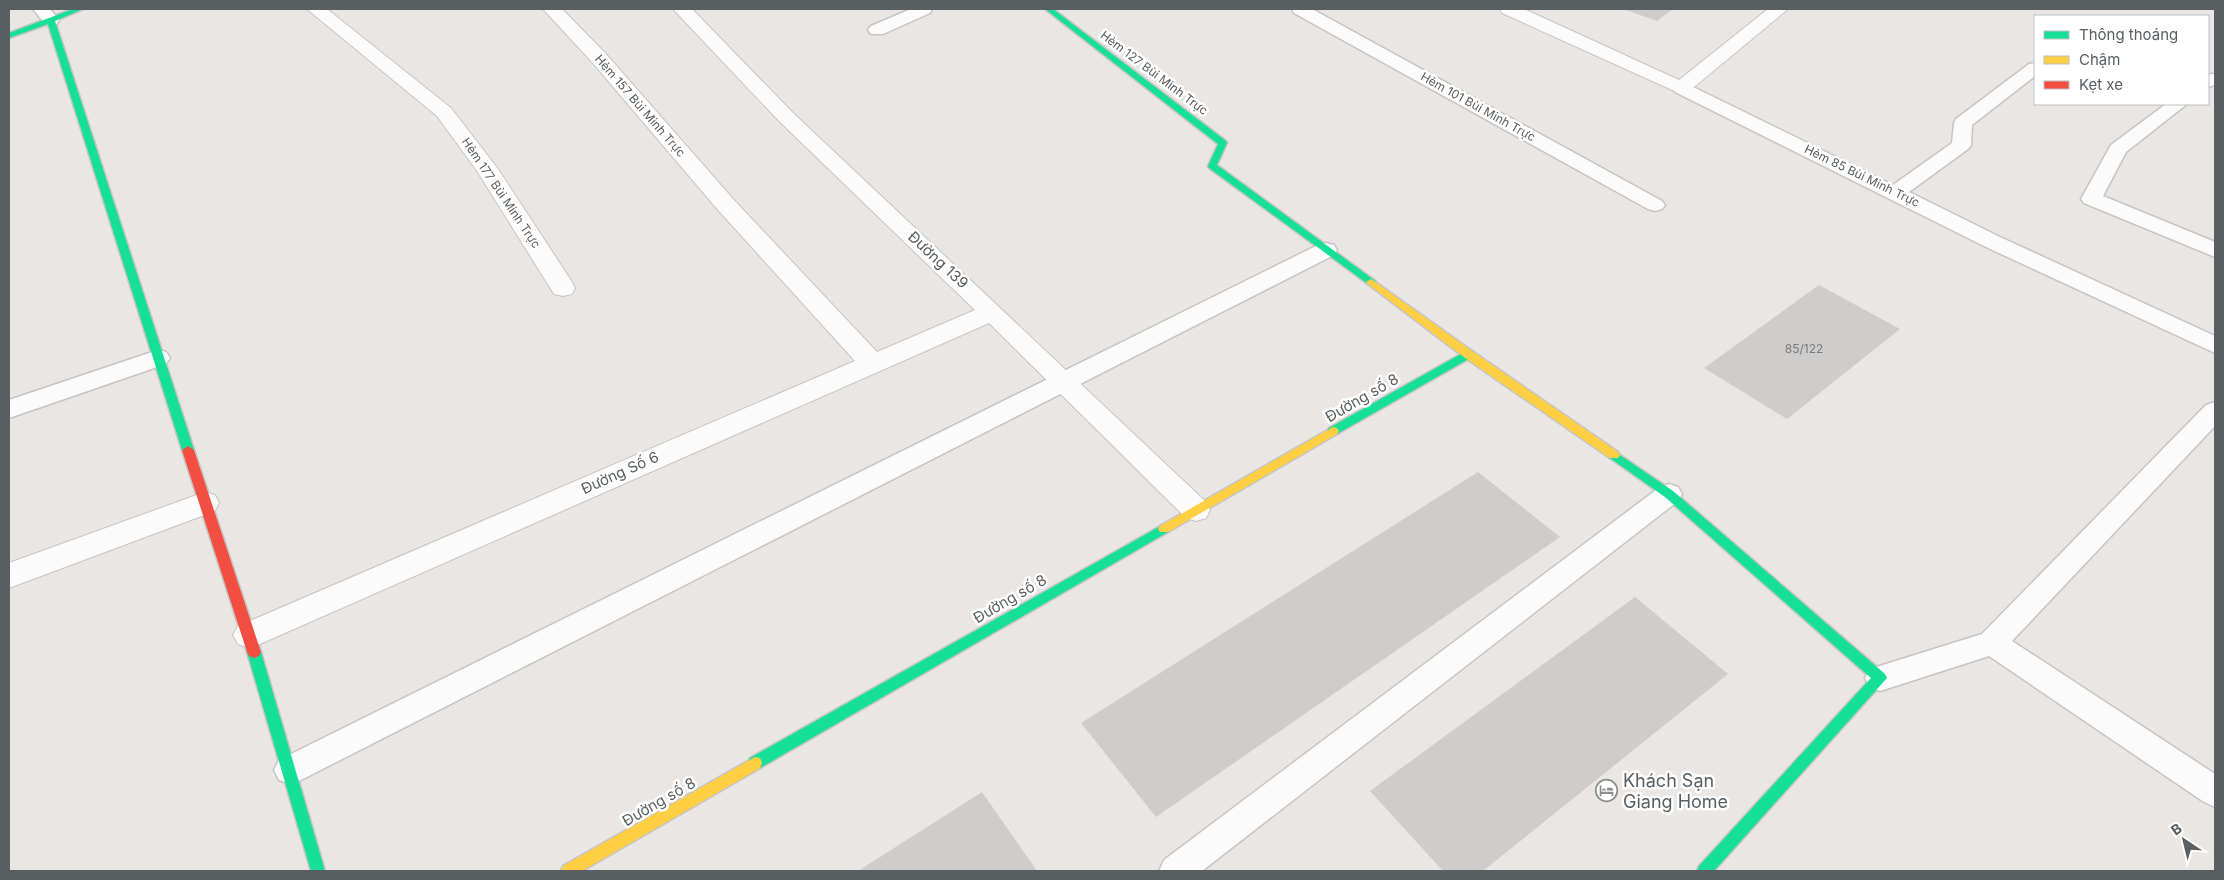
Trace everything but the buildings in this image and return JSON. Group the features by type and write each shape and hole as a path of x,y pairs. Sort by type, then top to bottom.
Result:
{"street":[{"path":"9,36 46,14 79,9"},
{"name":"Hẻm 177 Bùi Minh Trực","path":"316,9 444,112 487,169 563,288"},
{"name":"Hẻm 157 Bùi Minh Trực","path":"552,9 599,58 726,205 872,364"},
{"name":"Đường 139","path":"682,9 786,117 1064,381 1196,510"},
{"name":"Hẻm 127 Bùi Minh Trực","path":"1049,9 1223,143 1212,166 1326,250"},
{"name":"Hẻm 85 Bùi Minh Trực","path":"1508,9 1681,88"},
{"path":"1681,88 1779,9"},
{"path":"46,14 249,636 290,770 318,871"},
{"path":"1326,250 1468,354 1669,494 1880,678 1704,871"},
{"name":"Đường Số 6","path":"249,636 992,312"},
{"name":"Đường số 8","path":"568,871 1468,354"},
{"path":"9,576 205,503"}],"lane":[{"path":"877,30 924,9"},
{"name":"Hẻm 101 Bùi Minh Trực","path":"1300,9 1655,205"},
{"path":"1896,192 1960,145 1964,123 2034,69"},
{"name":"Hẻm 85 Bùi Minh Trực","path":"1681,88 1896,192 1993,242 2215,345"},
{"path":"2177,105 2118,149 2091,199 2215,250"},
{"path":"290,770 1326,250"},
{"path":"9,409 158,358"},
{"path":"1880,678 1992,643 2215,411"},
{"path":"1176,871 1669,494"},
{"path":"1992,643 2215,792"}],"traffic: fast":[{"path":"9,36 79,9"},
{"path":"1049,9 1223,143 1212,166 1371,282"},
{"path":"51,20 188,450"},
{"path":"1333,431 1468,354"},
{"path":"1614,455 1669,494 1880,678 1704,871"},
{"path":"755,763 1164,529"},
{"path":"254,652 318,871"}],"traffic: slow":[{"path":"1371,282 1468,354 1614,455"},
{"path":"1164,529 1333,431"},
{"path":"568,871 755,763"}],"traffic: jam":[{"path":"188,450 254,652"}],"place":[{"name":"Khách Sạn Giang Home","path":"1607,791"}]}
